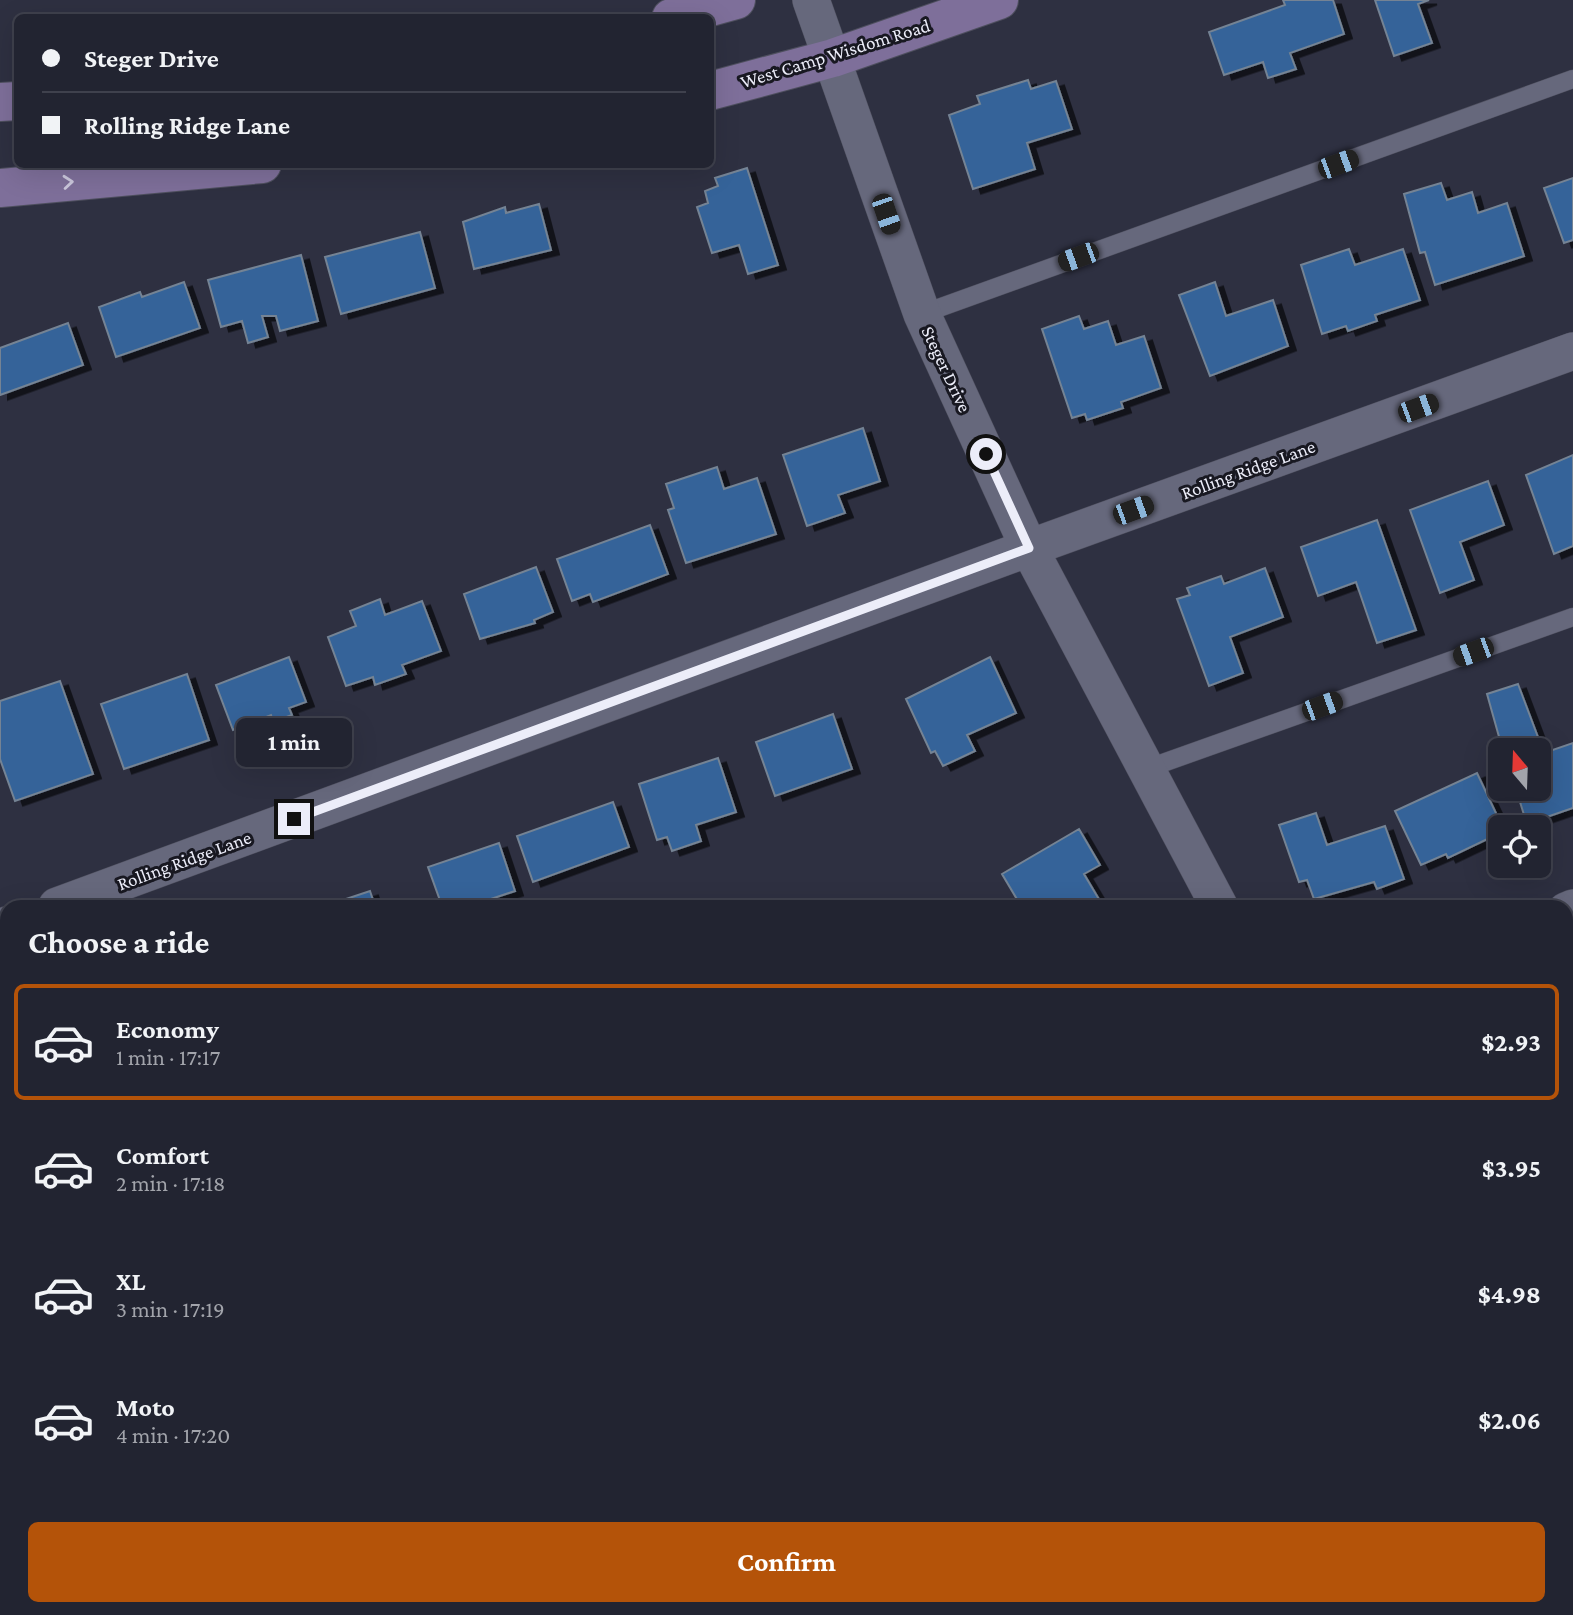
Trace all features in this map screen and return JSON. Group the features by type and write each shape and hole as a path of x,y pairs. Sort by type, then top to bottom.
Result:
{"main road":[{"path":"685,14 736,0"},
{"name":"West Camp Wisdom Road","path":"714,89 833,58 999,0"},
{"path":"0,188 218,168"}],"street":[{"name":"Steger Drive","path":"811,0 922,314 1029,548 1216,900"},
{"name":"Rolling Ridge Lane","path":"73,900 1573,351"}],"lane":[{"path":"922,314 1573,79"},
{"path":"1146,769 1573,617"}],"building":[{"path":"1283,0 1333,0 1344,34 1290,53 1296,69 1268,78 1263,62 1224,75 1209,32 1285,5"},
{"path":"1375,0 1429,0 1418,4 1432,43 1394,56"},
{"path":"1028,80 1031,89 1056,81 1072,129 1027,143 1035,169 973,189 949,115 980,104 977,96"},
{"path":"747,168 778,265 748,274 739,245 712,253 697,207 708,203 705,191 718,186 715,178"},
{"path":"1573,178 1573,240 1564,243 1544,188"},
{"path":"1441,183 1447,200 1472,192 1478,213 1507,203 1524,256 1435,285 1425,252 1420,253 1404,194"},
{"path":"539,204 551,250 474,269 463,222 505,207 506,213"},
{"path":"420,232 435,288 341,314 325,257"},
{"path":"1349,249 1355,265 1403,249 1420,300 1375,315 1377,321 1348,331 1346,326 1322,334 1301,265"},
{"path":"301,255 318,321 280,331 276,316 262,316 268,337 248,343 242,321 221,327 208,280"},
{"path":"184,282 200,328 116,357 99,307 140,292 142,297"},
{"path":"1215,282 1226,316 1273,300 1288,346 1210,376 1179,295"},
{"path":"1079,316 1084,329 1108,321 1116,345 1144,336 1161,388 1121,402 1123,408 1087,420 1085,414 1072,418 1042,329"},
{"path":"68,323 83,365 0,395 0,348"},
{"path":"863,428 880,481 838,495 845,513 807,526 783,455"},
{"path":"1573,455 1573,546 1554,554 1526,475"},
{"path":"717,467 724,489 757,478 776,534 686,563 668,510 674,508 666,484"},
{"path":"1488,481 1504,525 1460,542 1474,580 1440,593 1410,510"},
{"path":"1377,520 1416,630 1377,643 1356,582 1318,596 1301,547"},
{"path":"650,525 668,574 593,602 590,594 572,601 557,559"},
{"path":"536,567 553,612 534,620 535,623 480,639 464,594"},
{"path":"1265,568 1283,617 1230,637 1243,673 1209,686 1177,599 1190,595 1187,588 1221,576 1224,584"},
{"path":"380,599 385,615 422,601 441,651 402,665 406,674 375,685 373,677 346,686 328,637 356,626 350,611"},
{"path":"289,657 306,702 289,708 292,715 273,722 271,715 233,730 216,685"},
{"path":"990,657 1016,713 967,735 975,751 943,766 935,751 931,753 906,699"},
{"path":"187,674 209,740 124,769 101,704"},
{"path":"60,681 93,774 15,801 0,759 0,701"},
{"path":"1518,684 1538,738 1499,738 1487,694"},
{"path":"833,714 852,769 775,796 756,742"},
{"path":"1573,743 1573,808 1551,816 1524,815 1520,802 1551,801 1551,751"},
{"path":"718,758 736,812 696,825 701,841 672,851 667,837 657,840 639,784"},
{"path":"1477,773 1488,802 1491,802 1497,815 1488,815 1488,839 1448,858 1446,854 1421,865 1395,811"},
{"path":"613,802 629,847 533,882 517,836"},
{"path":"1316,813 1327,845 1385,826 1404,879 1377,889 1374,882 1314,899 1307,880 1299,882 1279,825"},
{"path":"1079,829 1100,865 1084,874 1099,900 1017,900 1002,874"},
{"path":"499,843 515,891 488,900 440,900 428,867"},
{"path":"370,891 373,900 343,900"}],"route":[{"path":"294,819 1029,548 986,454"}]}
